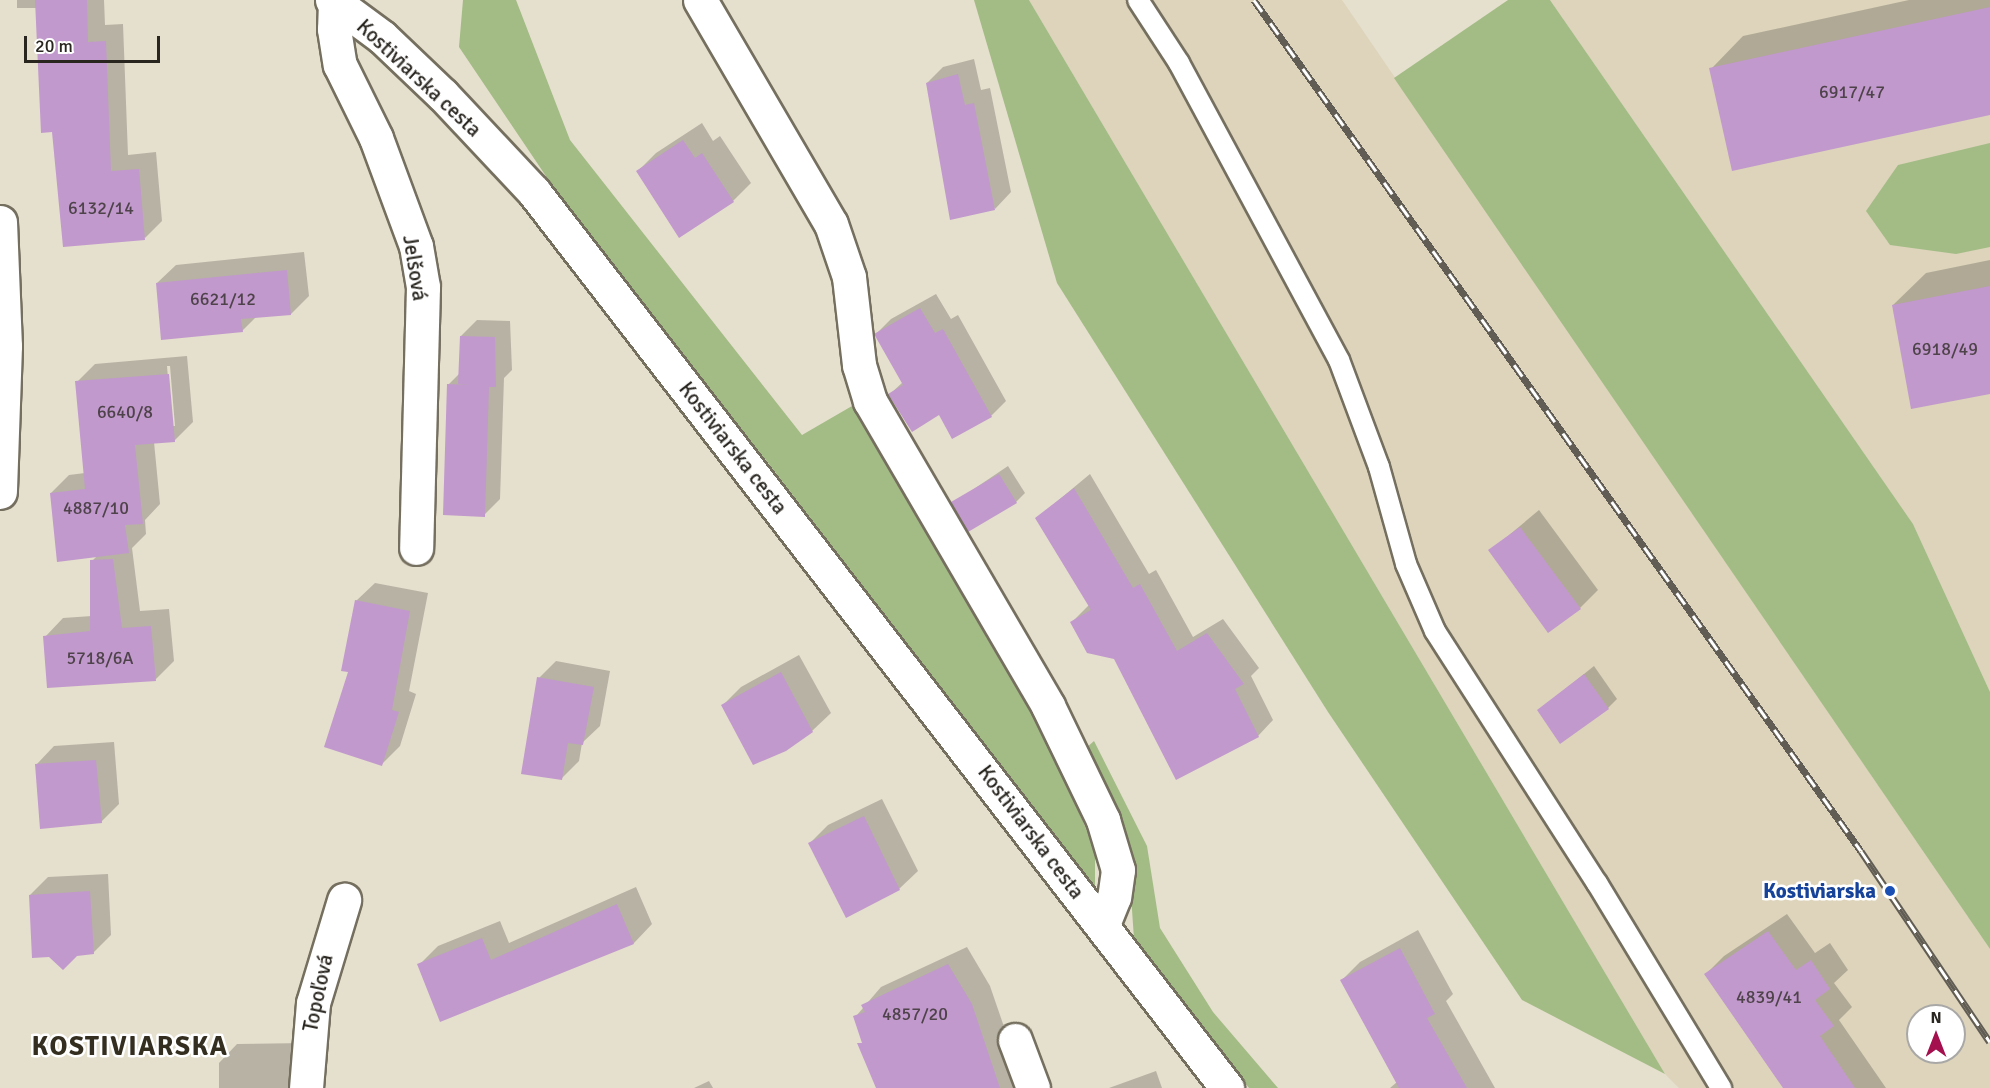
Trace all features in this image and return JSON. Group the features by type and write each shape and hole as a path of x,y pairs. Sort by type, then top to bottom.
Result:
{"street":[{"name":"Kostiviarska cesta","path":"700,0 831,224 849,277 859,365 870,401 1048,706 1103,820 1118,870 1114,897 1102,926"},
{"name":"Kostiviarska cesta","path":"333,1 382,37 443,95 534,192 1227,1088"},
{"name":"Jelšová","path":"333,1 334,29 340,65 380,149 416,246 423,287 416,548"},
{"path":"0,222 6,346 0,492"},
{"name":"Topoľová","path":"306,1088 313,1003 344,900"},
{"path":"1015,1040 1033,1088"}],"lane":[{"path":"1138,0 1179,63 1339,360 1379,467 1406,564 1435,631 1667,997 1720,1088"}],"shaded area":[{"path":"1029,0 1342,0 1990,949 1990,1088 1679,1088 1665,1074"},
{"path":"1550,0 1990,0 1990,692 1913,524"}],"green space":[{"path":"463,0 516,0 570,140 802,435 852,406 1050,744 1095,850 1095,888 765,459 591,243 459,47"},
{"path":"974,0 1029,0 1665,1074 1522,1000 1328,712 1057,283"},
{"path":"1508,0 1550,0 1913,524 1990,692 1990,949 1394,78"},
{"path":"1990,143 1990,247 1956,254 1890,245 1866,211 1898,165"},
{"path":"1094,741 1147,846 1160,928 1213,1012 1278,1088 1249,1088 1134,939 1128,851 1085,749"}],"building":[{"path":"35,0 87,0 88,42 106,41 111,171 139,169 145,240 63,247 52,132 41,133"},
{"path":"1990,7 1990,115 1732,171 1709,68"},
{"path":"958,74 965,105 974,103 995,210 950,220 926,83"},
{"path":"683,140 695,158 702,153 734,202 679,238 636,171"},
{"path":"287,270 291,315 241,319 243,332 161,340 156,283"},
{"path":"1990,286 1990,394 1911,409 1892,305"},
{"path":"920,308 935,333 943,329 992,417 952,439 939,415 912,432 888,394 903,385 874,334"},
{"path":"460,336 495,337 496,387 489,387 485,517 443,515 447,384 470,385 458,384"},
{"path":"169,374 175,442 135,445 143,524 125,525 129,553 57,562 50,493 85,489 75,381"},
{"path":"999,474 1017,503 968,532 951,502"},
{"path":"1074,488 1133,588 1140,584 1177,651 1207,633 1244,684 1235,689 1259,737 1176,780 1114,659 1087,653 1070,622 1091,610 1035,518"},
{"path":"1520,527 1581,609 1548,633 1488,550"},
{"path":"113,559 122,628 151,626 156,681 47,688 43,636 90,631 90,560"},
{"path":"355,600 410,611 392,710 399,712 382,766 324,747 348,672 341,671"},
{"path":"781,672 813,732 786,751 753,765 721,705"},
{"path":"1584,674 1609,709 1560,744 1537,710"},
{"path":"537,677 594,687 583,745 568,743 562,780 521,774"},
{"path":"96,760 102,823 40,829 35,764"},
{"path":"864,816 900,890 846,918 808,843"},
{"path":"90,891 94,954 77,956 63,970 49,957 32,958 29,895"},
{"path":"617,904 634,944 440,1022 417,964 482,938 491,960"},
{"path":"1768,931 1796,970 1811,960 1830,989 1815,1000 1834,1026 1820,1036 1855,1088 1783,1088 1704,974"},
{"path":"1400,948 1435,1014 1427,1018 1467,1088 1399,1088 1340,980"},
{"path":"948,964 972,1004 1000,1088 876,1088 857,1043 862,1043 853,1016 865,1012 861,1005"}],"railway":[{"path":"1254,0 1861,851 1990,1042"}],"place":[{"name":"Kostiviarska","path":"1890,891"}],"district":[{"name":"KOSTIVIARSKA","path":"130,1047"}]}
